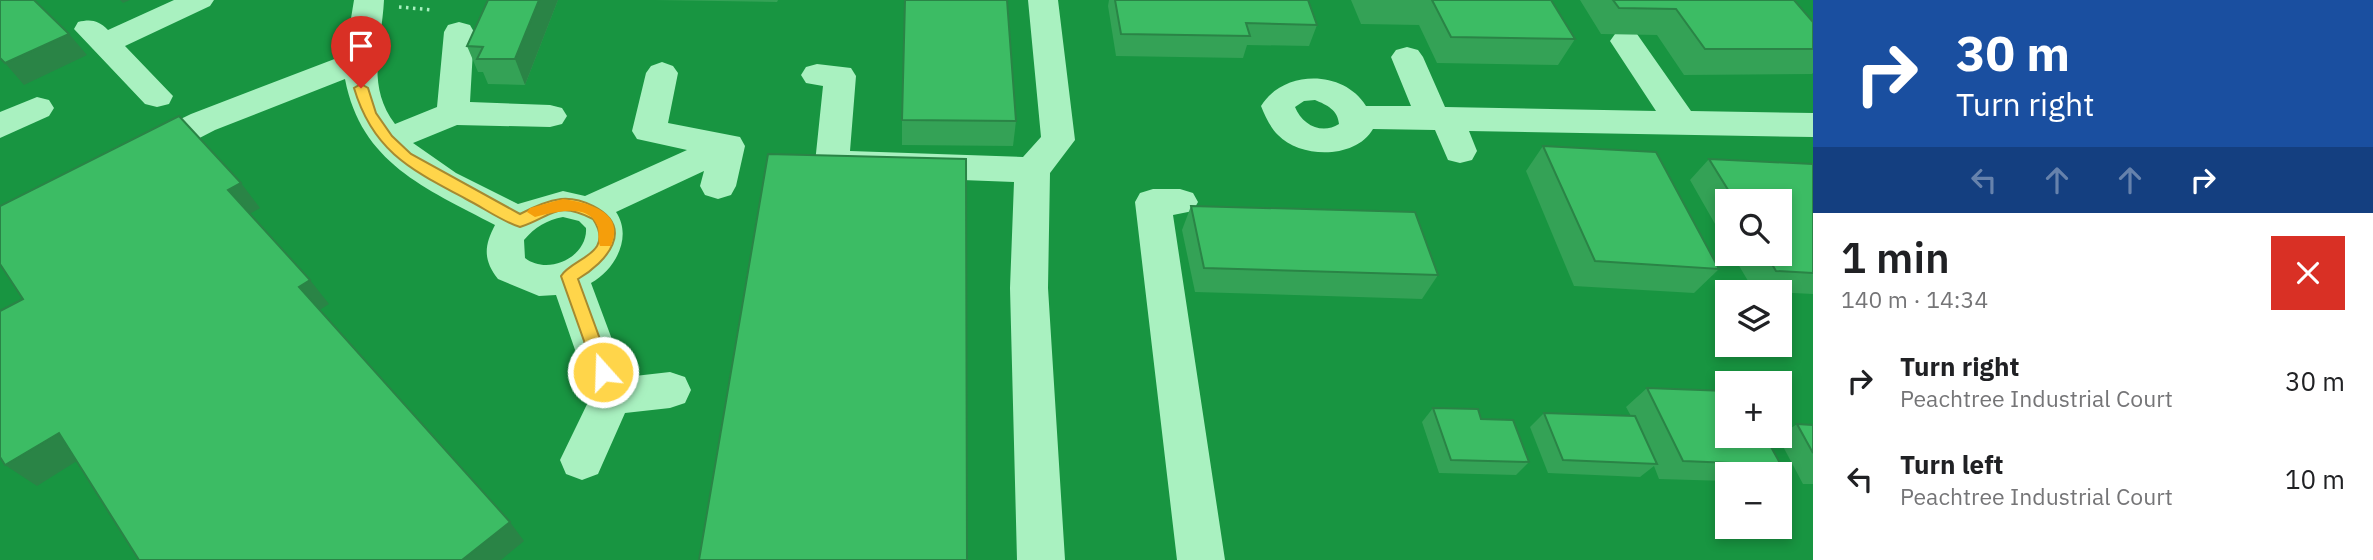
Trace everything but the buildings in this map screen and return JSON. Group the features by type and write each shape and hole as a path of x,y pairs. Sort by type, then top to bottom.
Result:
{"street":[{"path":"157,96 97,36 200,0"},
{"path":"1041,560 1029,288 1032,170 1059,140 1043,0"},
{"path":"380,3 359,61 365,106 387,140 421,167 520,221"},
{"path":"453,113 459,32"},
{"path":"1626,41 1680,121"},
{"path":"1407,57 1460,151"},
{"path":"120,164 203,122 276,102 359,61"},
{"path":"662,73 649,131 729,146"},
{"path":"817,75 841,76 820,145 832,163 1032,170"},
{"path":"387,140 453,113 550,116"},
{"path":"1357,117 1813,125"},
{"path":"718,186 729,146"},
{"path":"590,209 729,146"},
{"path":"1180,202 1153,202 1200,560"},
{"path":"554,205 590,209 599,215 606,226 605,244 591,264 569,276 537,281 513,270 504,254 505,246 509,233 520,221 534,212 554,205"},
{"path":"569,276 612,396 582,460"},
{"path":"612,396 670,390"}],"path":[{"path":"380,3 433,10"}],"slow traffic":[{"path":"535,212 563,204 590,209 599,215 606,226 606,242"}],"route":[{"path":"361,88 365,106 377,128 406,158 520,221 543,208 563,204 590,209 599,215 606,226 607,237 603,250 591,264 569,276 603,372"}]}
